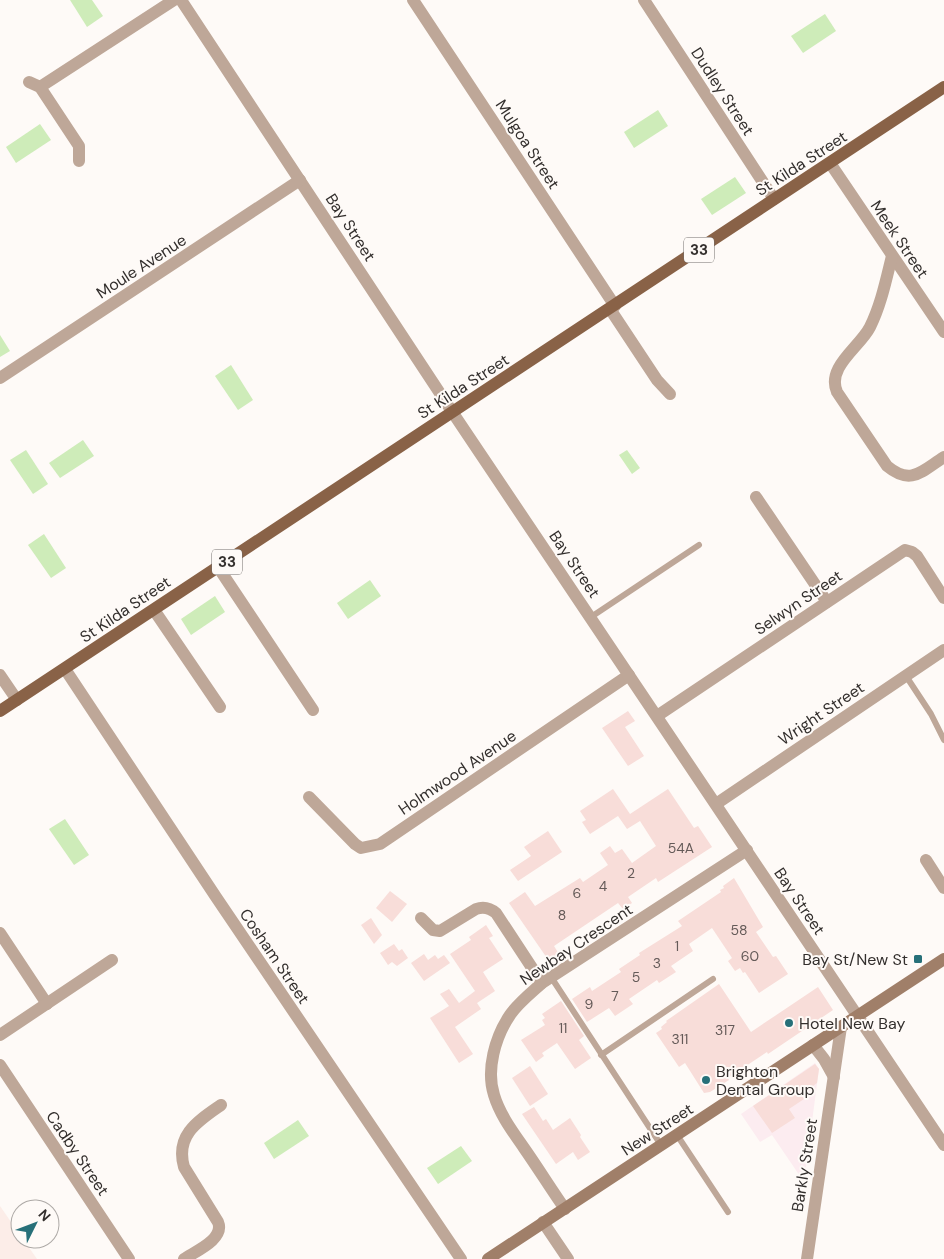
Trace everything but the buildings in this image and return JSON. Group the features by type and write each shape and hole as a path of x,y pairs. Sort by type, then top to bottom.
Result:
{"main road":[{"name":"St Kilda Street","path":"0,711 944,87"},
{"name":"New Street","path":"488,1259 944,959"}],"street":[{"path":"79,161 78,146 35,84 174,0"},
{"name":"Bay Street","path":"182,0 453,413 944,1145"},
{"name":"Mulgoa Street","path":"414,0 657,380 670,394"},
{"name":"Dudley Street","path":"644,0 774,200"},
{"name":"Meek Street","path":"830,163 944,332"},
{"name":"Moule Avenue","path":"0,378 300,180"},
{"path":"892,256 878,309 869,329 840,366 834,376 834,384 837,392 887,466 894,472 904,476 912,476 944,457"},
{"path":"756,497 827,602"},
{"name":"Selwyn Street","path":"657,716 905,550 917,556 944,598"},
{"path":"218,567 313,710"},
{"path":"154,610 220,707"},
{"name":"Wright Street","path":"716,804 944,650"},
{"name":"Cosham Street","path":"65,669 461,1259"},
{"path":"0,674 17,700"},
{"name":"Holmwood Avenue","path":"309,797 355,844 362,848 380,844 629,675"},
{"name":"Newbay Crescent","path":"565,1209 502,1114 494,1094 491,1075 494,1052 510,1014 546,980 747,850"},
{"path":"926,860 944,888"},
{"path":"421,918 434,930 440,931 476,909 481,907 490,909 496,913 546,980"},
{"path":"0,933 47,1004"},
{"path":"0,1035 112,960"},
{"name":"Barkly Street","path":"807,1259 841,1027"},
{"path":"813,1045 824,1059 834,1077"},
{"name":"Cadby Street","path":"0,1065 130,1259"},
{"path":"184,1259 216,1237 220,1229 218,1222 188,1176 182,1159 185,1139 192,1128 198,1121 222,1104"},
{"path":"543,1222 568,1259"}],"lane":[{"path":"591,617 699,546"},
{"path":"906,676 931,714 944,740"},
{"path":"601,1055 713,979"},
{"path":"546,980 601,1055 661,1146"},
{"path":"677,1135 728,1212"}],"shaded area":[{"path":"815,1063 819,1069 804,1182 772,1135 760,1142 741,1114"},
{"path":"0,1206 10,1220 10,1249 30,1249 37,1259 0,1259"}],"green space":[{"path":"70,0 92,0 103,16 87,27"},
{"path":"825,14 836,31 803,53 791,36"},
{"path":"658,110 668,126 634,148 624,132"},
{"path":"40,124 51,140 16,163 6,147"},
{"path":"735,177 746,193 712,215 701,199"},
{"path":"0,335 10,351 0,357"},
{"path":"231,365 253,400 238,410 215,376"},
{"path":"83,440 94,456 60,478 49,463"},
{"path":"26,450 48,484 33,494 10,460"},
{"path":"627,450 640,468 632,474 619,455"},
{"path":"44,534 66,568 51,578 28,545"},
{"path":"370,580 381,596 348,619 337,603"},
{"path":"215,596 225,612 191,635 181,619"},
{"path":"65,819 89,855 74,865 49,829"},
{"path":"298,1120 309,1136 274,1159 264,1143"},
{"path":"461,1146 472,1161 438,1184 427,1168"}],"place":[{"name":"Bay St/New St","path":"918,959"},
{"name":"Hotel New Bay","path":"789,1023"},
{"name":"Brighton Dental Group","path":"706,1080"}]}
